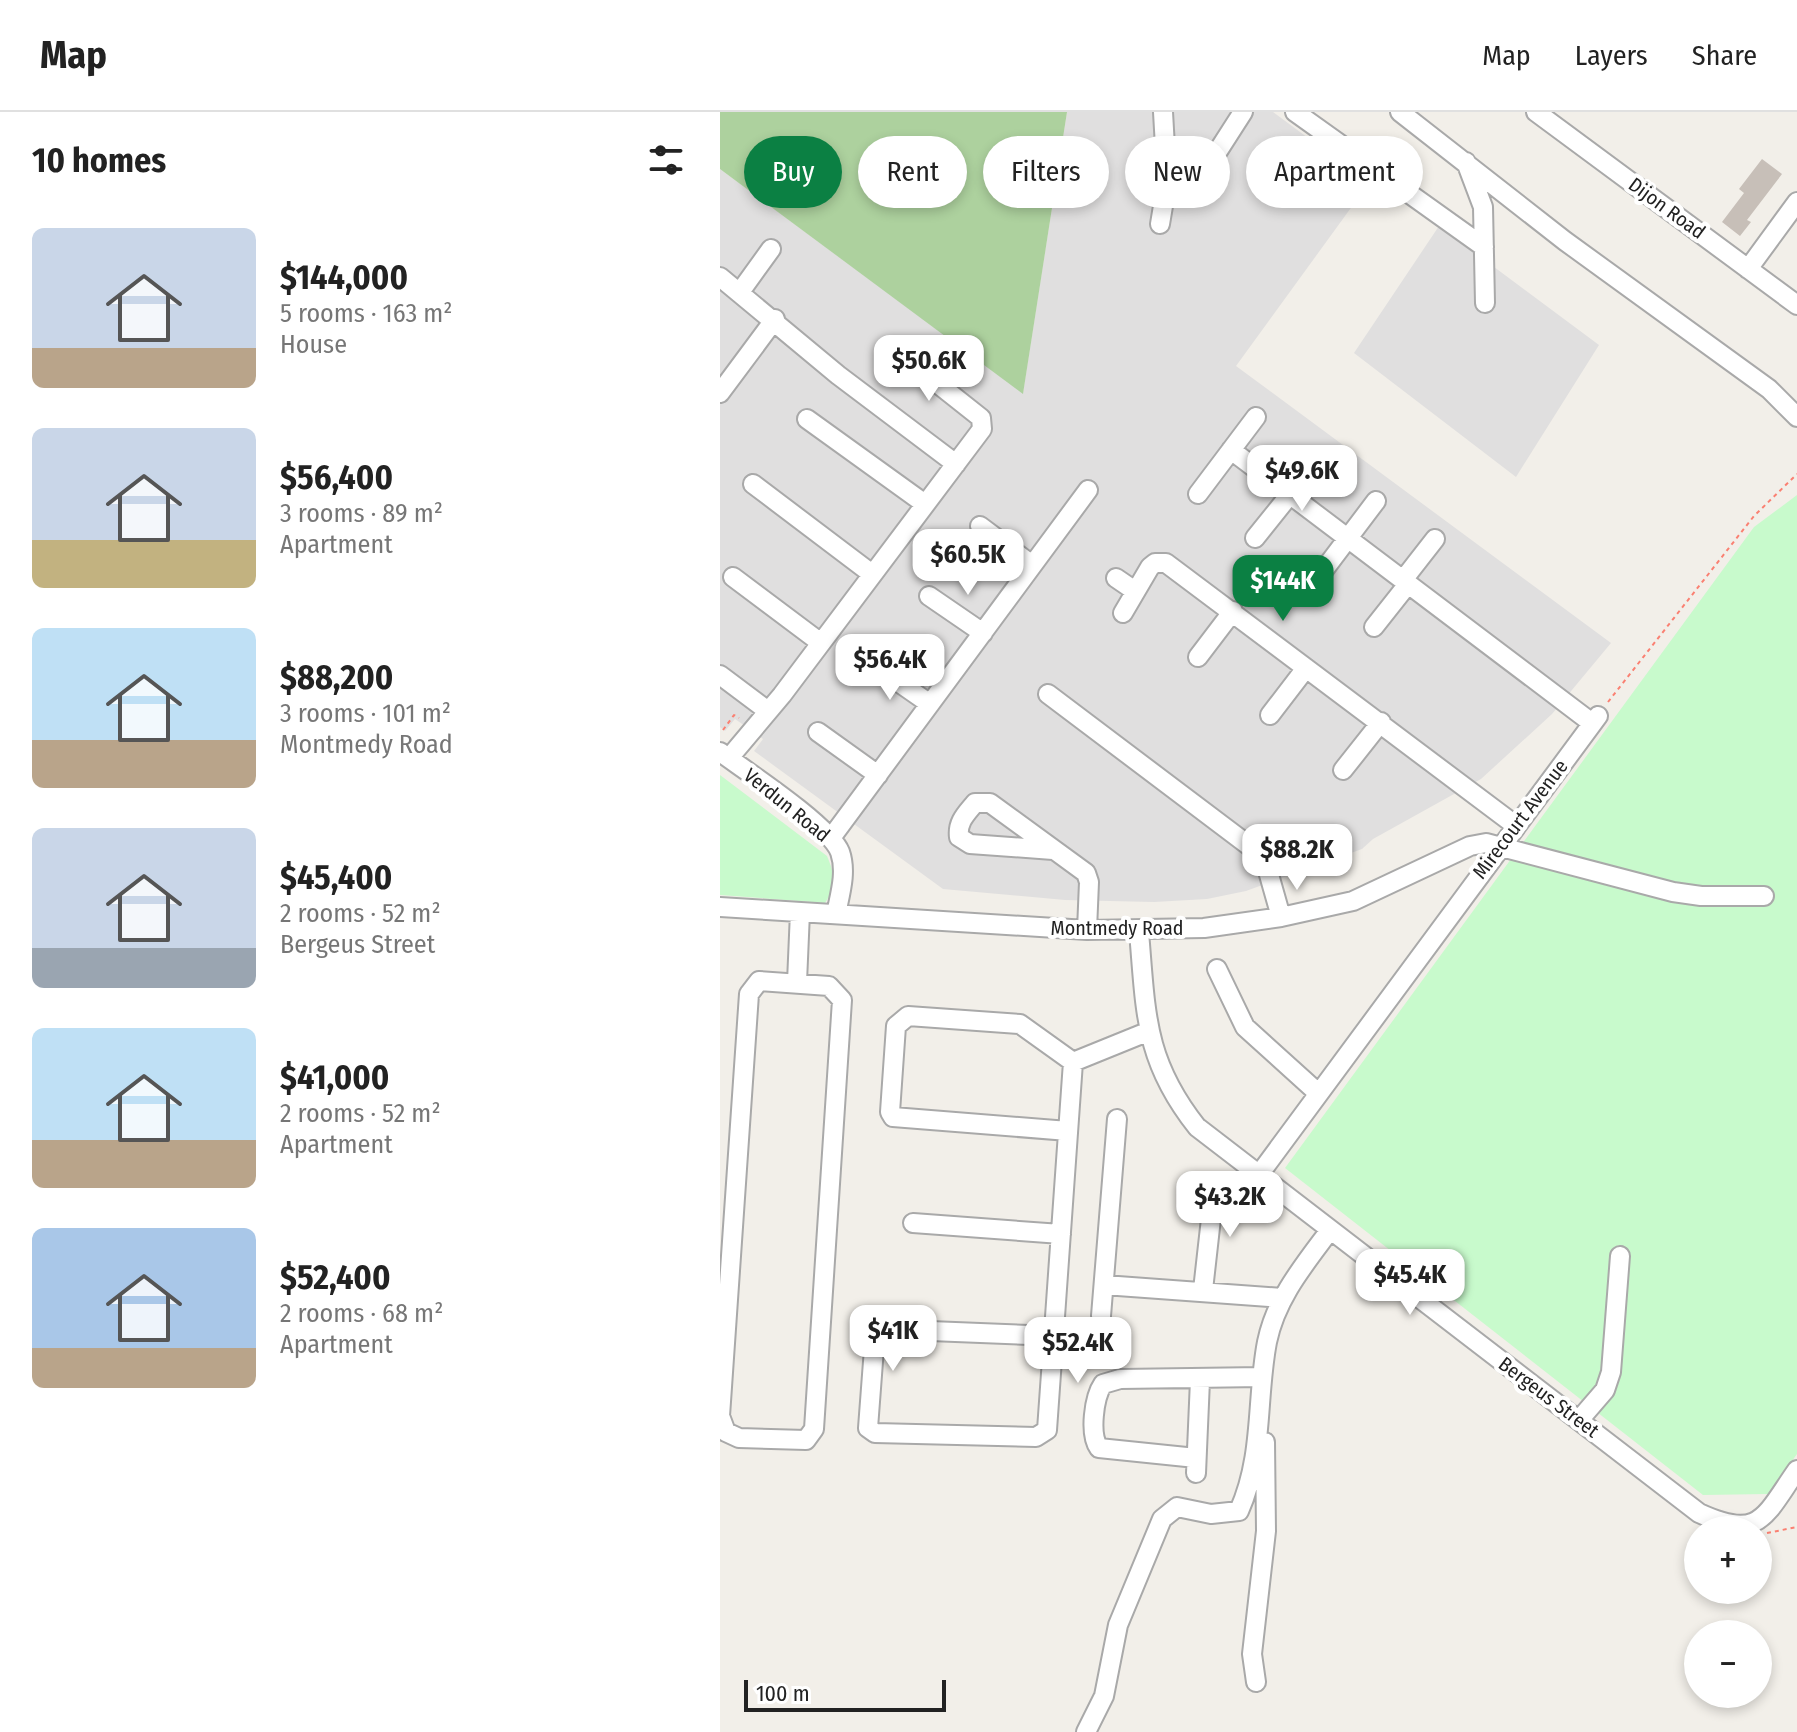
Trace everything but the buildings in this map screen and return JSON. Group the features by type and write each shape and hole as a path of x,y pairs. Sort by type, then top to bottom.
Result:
{"street":[{"path":"1160,224 1167,182 1163,112"},
{"path":"1228,136 1243,112"},
{"path":"1295,112 1484,247"},
{"path":"1400,112 1565,241 1769,389 1797,417"},
{"name":"Dijon Road","path":"1536,112 1797,305"},
{"path":"1464,159 1482,200 1485,303"},
{"path":"1748,269 1797,202"},
{"path":"740,292 771,249"},
{"path":"720,277 775,319 838,375 952,462"},
{"path":"720,393 775,319"},
{"path":"724,754 818,641 952,462 981,418 904,357"},
{"path":"1198,494 1256,417"},
{"path":"807,419 922,502"},
{"path":"1231,450 1595,720"},
{"path":"1255,538 1316,462"},
{"path":"753,484 870,572"},
{"path":"831,838 1088,490"},
{"path":"1314,583 1376,501"},
{"path":"980,526 1032,565"},
{"path":"1374,627 1435,539"},
{"path":"1123,613 1150,567 1161,562 1233,611 1515,825"},
{"path":"733,577 818,641"},
{"path":"1116,578 1135,591"},
{"path":"929,596 983,633"},
{"path":"1198,657 1233,611"},
{"path":"874,665 930,704"},
{"path":"1270,715 1306,668"},
{"path":"720,675 764,709"},
{"path":"1048,694 1264,857 1281,917"},
{"path":"724,754 747,724 764,709"},
{"name":"Mirecourt Avenue","path":"1258,1176 1595,720"},
{"path":"1343,770 1381,722"},
{"path":"818,732 878,775"},
{"name":"Verdun Road","path":"724,754 831,838 842,862 836,914"},
{"path":"1053,850 970,844 959,837 958,830 975,803 990,803 1086,873 1090,895 1087,930"},
{"name":"Montmedy Road","path":"720,907 1139,932 1281,917 1353,901 1470,846 1499,846"},
{"path":"1499,846 1673,892 1701,896 1764,896"},
{"path":"797,982 800,912"},
{"name":"Bergeus Street","path":"1139,932 1147,1032 1171,1095 1197,1127 1699,1513 1733,1527 1758,1520 1797,1470"},
{"path":"1217,969 1245,1027 1318,1093"},
{"path":"759,981 829,986 841,996 842,1004 813,1433 811,1439 798,1441 739,1438 726,1432 720,1416 749,994 759,981"},
{"path":"1068,1131 893,1117 890,1112 896,1026 908,1016 1020,1024 1073,1062"},
{"path":"1073,1062 1147,1032"},
{"path":"1054,1336 882,1328 875,1335 868,1428 875,1433 1041,1435 1048,1427 1073,1062"},
{"path":"1101,1316 1117,1119"},
{"path":"1203,1290 1215,1183"},
{"path":"913,1223 1061,1234"},
{"path":"1256,1682 1252,1654 1266,1531 1262,1377 1267,1342 1282,1298 1330,1230"},
{"path":"1580,1419 1605,1390 1611,1372 1620,1256"},
{"path":"1104,1285 1282,1298"},
{"path":"1200,1380 1196,1465 1099,1448 1094,1440 1099,1389 1110,1381 1262,1377"},
{"path":"1086,1732 1104,1696 1118,1625 1162,1519 1177,1507 1211,1514 1227,1515 1239,1511 1257,1453 1263,1399"}],"path":[{"path":"1595,720 1754,516 1797,474"},
{"path":"723,730 734,715 747,724"},
{"path":"1772,1532 1797,1527"}],"shaded area":[{"path":"1067,112 1273,112 1305,136 1246,136 1246,208 1351,208 1236,366 1611,643 1552,714 1481,779 1373,839 1362,849 1246,891 1207,899 1154,902 1065,900 943,889 754,751 763,739 751,730 735,719 725,731 720,727 720,169 744,187 744,208 773,208 1023,393 1052,208 1109,208 1109,136 1063,136"},
{"path":"1439,226 1599,345 1516,477 1354,353"}],"green space":[{"path":"720,112 1067,112 1063,136 983,136 983,208 1052,208 1023,394 773,208 842,208 842,136 744,136 744,187 720,169"},
{"path":"1797,495 1797,1454 1768,1494 1703,1495 1285,1168 1754,527"},
{"path":"720,775 827,856 834,880 825,903 720,895"}]}
